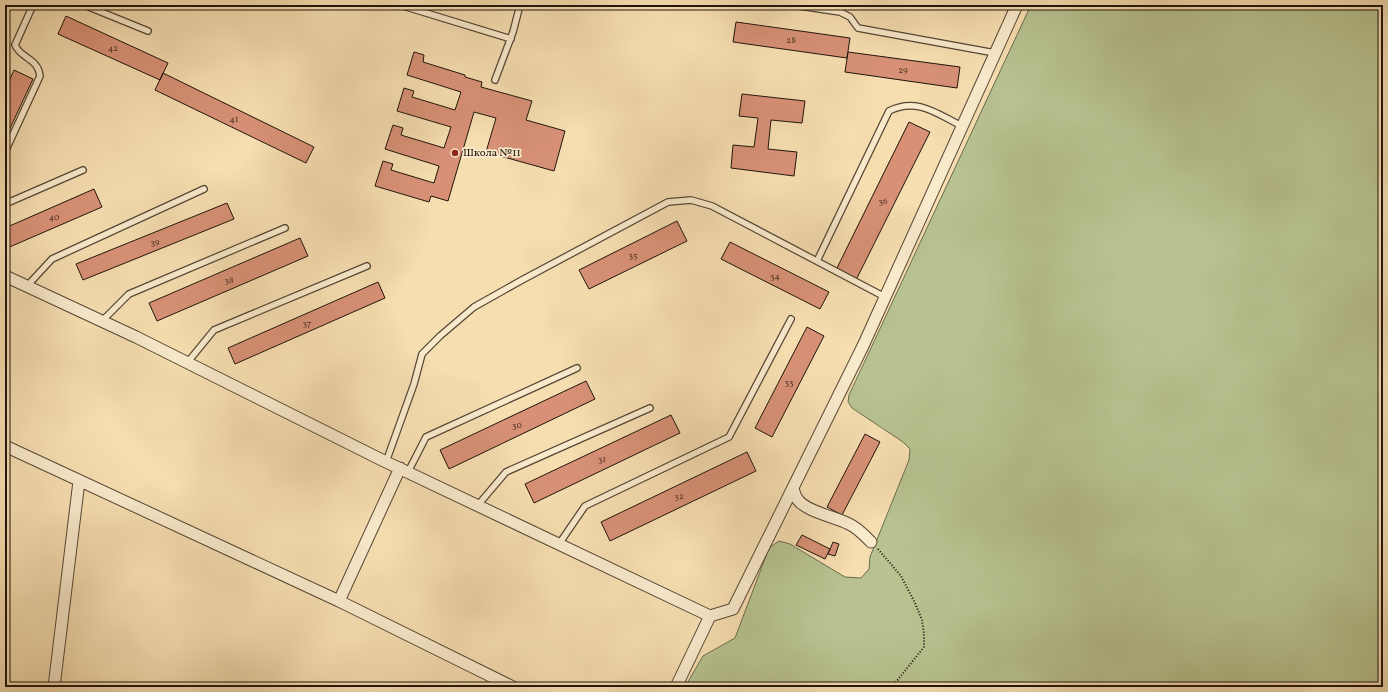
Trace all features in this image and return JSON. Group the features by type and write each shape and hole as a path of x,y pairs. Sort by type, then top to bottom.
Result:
{"street":[{"path":"5,276 187,362 386,462 710,616 733,609 863,346 1017,5"},
{"path":"5,446 339,602 513,687"},
{"path":"339,602 404,470"},
{"path":"54,687 79,481"},
{"path":"793,488 797,499 802,504 849,524 859,530 871,542"},
{"path":"676,687 710,616"}],"lane":[{"path":"5,152 40,76 39,68 29,58 18,51 15,45 33,5"},
{"path":"84,5 148,31"},
{"path":"400,5 511,38"},
{"path":"495,80 511,38 520,5"},
{"path":"793,5 840,12 850,17 858,28 995,53"},
{"path":"817,261 889,111 906,105 920,106 962,126"},
{"path":"5,204 82,170"},
{"path":"27,286 52,259 204,190"},
{"path":"386,462 414,384 422,354 440,336 474,307 668,202 690,200 712,206 885,297"},
{"path":"102,321 129,294 285,228"},
{"path":"187,362 214,330 367,266"},
{"path":"559,544 585,506 729,437 791,319"},
{"path":"404,470 426,437 577,368"},
{"path":"478,505 506,472 650,408"}],"path":[{"path":"871,542 901,576 922,620 924,647 892,687"}],"green space":[{"path":"1031,5 1068,5 1070,7 1083,5 1383,5 1383,687 685,687 703,656 735,638 769,548 779,541 790,544 845,577 861,578 869,569 870,557 909,460 910,449 903,442 852,408 848,402 849,395"}],"building":[{"path":"66,16 168,63 160,80 58,34"},
{"path":"736,22 850,38 847,58 733,42"},
{"path":"414,52 424,55 423,62 482,82 481,87 532,101 526,120 565,131 554,171 486,152 496,118 474,112 448,201 431,196 429,202 375,186 383,161 393,164 391,170 434,183 439,166 385,149 393,125 403,128 401,135 444,148 451,127 397,111 404,88 414,91 412,97 455,110 461,92 407,75"},
{"path":"848,52 960,67 957,88 845,72"},
{"path":"14,70 33,79 5,139 5,90"},
{"path":"163,73 314,147 306,163 155,90"},
{"path":"742,94 805,101 802,123 771,120 768,149 797,152 794,176 731,168 733,145 754,147 758,118 739,116"},
{"path":"909,122 930,132 856,280 836,270"},
{"path":"94,189 102,207 5,249 5,228"},
{"path":"227,203 234,219 83,280 76,264"},
{"path":"677,221 687,241 589,289 579,270"},
{"path":"300,238 308,256 157,321 149,303"},
{"path":"730,242 829,292 820,309 721,259"},
{"path":"378,282 385,298 235,364 228,348"},
{"path":"807,327 824,336 772,437 755,428"},
{"path":"586,381 595,399 449,469 440,450"},
{"path":"671,415 680,433 534,503 525,484"},
{"path":"865,434 880,442 842,515 827,507"},
{"path":"747,452 756,471 610,541 601,522"},
{"path":"802,535 830,549 825,559 796,545"},
{"path":"833,542 839,544 835,556 828,554"}],"place":[{"name":"Школа №11","path":"455,153"}]}
